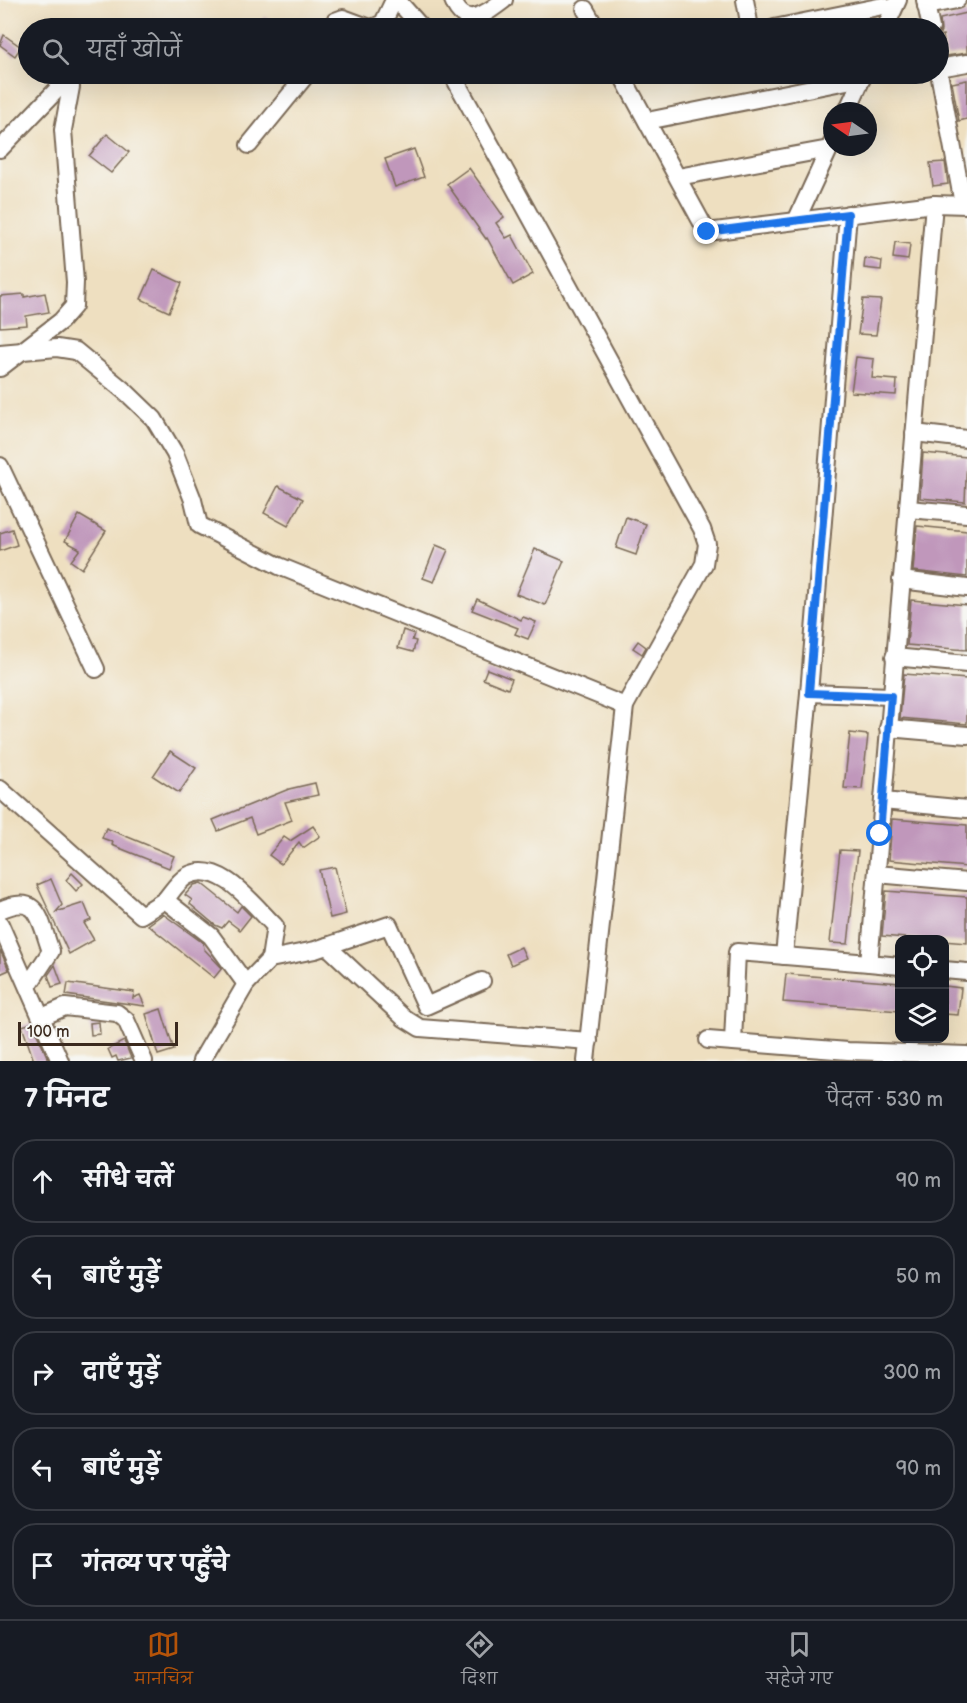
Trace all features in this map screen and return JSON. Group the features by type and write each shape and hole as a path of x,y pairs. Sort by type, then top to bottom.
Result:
{"street":[{"path":"386,18 395,0 412,18"},
{"path":"453,0 461,13 472,17 485,14 504,0"},
{"path":"745,0 748,18"},
{"path":"929,18 925,3 957,0"},
{"path":"817,18 887,2 887,18"},
{"path":"585,9 590,18"},
{"path":"949,66 967,63"},
{"path":"0,149 61,84"},
{"path":"0,368 61,321 74,306 75,282 63,130 70,84"},
{"path":"249,145 299,84"},
{"path":"457,84 702,529 707,544 704,564 693,587 625,706 586,1061"},
{"path":"627,84 707,232 934,204 965,205 942,84"},
{"path":"647,121 825,84"},
{"path":"851,102 859,84"},
{"path":"950,133 967,129"},
{"path":"678,177 823,148"},
{"path":"796,221 826,156"},
{"path":"869,963 934,204"},
{"path":"784,956 809,693 848,214"},
{"path":"0,353 57,348 76,351 154,419 176,454 193,500 199,525 279,566 625,706"},
{"path":"914,433 967,439"},
{"path":"0,466 96,669"},
{"path":"908,509 967,514"},
{"path":"901,580 967,588"},
{"path":"894,657 967,664"},
{"path":"809,693 891,696"},
{"path":"888,728 967,735"},
{"path":"0,789 141,915 165,900 184,877 197,872 212,873 225,879 275,926 270,959"},
{"path":"883,801 967,809"},
{"path":"877,874 967,882"},
{"path":"165,900 211,936 246,984"},
{"path":"0,910 16,903 26,903 34,908 51,951 28,986"},
{"path":"0,924 60,1061"},
{"path":"201,1061 246,984 270,959 327,945 389,925 426,1006 482,981"},
{"path":"327,945 404,1018 420,1028 588,1041"},
{"path":"733,1042 737,952 895,966"},
{"path":"949,970 967,972"},
{"path":"42,1017 65,1007 117,1013 126,1020 144,1061"},
{"path":"708,1040 848,1056 967,1055"}],"building":[{"path":"967,13 967,53 949,56 949,18 944,18"},
{"path":"4,35 18,45 18,52 15,56 0,45"},
{"path":"967,80 967,119 959,121 952,83"},
{"path":"107,134 129,152 111,173 89,156"},
{"path":"414,149 424,177 395,187 385,159"},
{"path":"945,162 948,184 933,186 930,163"},
{"path":"469,168 504,217 496,223 506,238 512,235 533,274 513,285 487,238 447,184"},
{"path":"895,242 910,244 908,260 893,258"},
{"path":"865,258 882,261 881,270 864,268"},
{"path":"154,270 182,283 169,312 141,299"},
{"path":"45,293 49,312 26,316 27,325 0,327 0,296 24,294 24,297"},
{"path":"863,299 881,300 876,335 858,334"},
{"path":"856,357 874,359 872,378 897,380 896,395 851,392"},
{"path":"923,453 967,457 965,502 920,498"},
{"path":"278,486 303,499 288,526 264,513"},
{"path":"79,515 106,531 82,569 71,561 80,549 65,541"},
{"path":"626,517 646,524 636,555 616,548"},
{"path":"917,526 967,531 967,577 913,571"},
{"path":"12,529 17,545 0,551 0,533"},
{"path":"436,545 448,550 434,582 423,578"},
{"path":"535,549 564,561 545,605 516,594"},
{"path":"477,599 521,620 523,617 536,622 528,639 515,634 518,628 472,610"},
{"path":"911,600 967,605 967,650 907,645"},
{"path":"403,630 414,634 412,640 416,641 413,652 398,648"},
{"path":"638,641 646,647 642,654 633,648"},
{"path":"487,669 512,679 508,689 483,679"},
{"path":"904,674 967,679 967,724 900,718"},
{"path":"850,733 868,735 862,789 844,788"},
{"path":"170,751 196,768 179,793 153,776"},
{"path":"315,783 318,795 285,802 292,820 256,834 250,818 218,831 213,820 289,789"},
{"path":"892,819 967,825 967,867 889,860"},
{"path":"313,826 320,836 303,848 299,842 281,864 269,855 284,837 290,841"},
{"path":"106,828 174,856 169,868 112,845 113,842 102,838"},
{"path":"840,850 858,851 848,944 830,943"},
{"path":"335,867 346,914 330,918 319,870"},
{"path":"72,873 83,884 76,891 66,880"},
{"path":"51,879 62,905 56,912 84,903 91,920 84,923 94,940 69,954 37,885"},
{"path":"201,883 237,912 241,906 251,916 240,930 228,921 222,928 215,925 190,904 192,900 185,895 194,885"},
{"path":"886,891 967,897 967,943 949,942 949,935 882,936"},
{"path":"163,914 203,943 204,949 222,968 214,978 148,925"},
{"path":"521,947 526,958 511,965 506,954"},
{"path":"0,950 9,970 0,974"},
{"path":"55,965 62,984 52,987 48,975"},
{"path":"786,974 895,983 895,1011 783,1002"},
{"path":"68,983 134,992 133,998 140,995 145,1006 66,995"},
{"path":"949,986 961,988 958,1015 949,1014"},
{"path":"161,1009 174,1050 158,1055 146,1014"},
{"path":"99,1022 100,1034 91,1035 90,1023"},
{"path":"32,1023 49,1061 34,1061 22,1026"},
{"path":"124,1041 131,1058 118,1061 116,1056 112,1058 108,1049"}],"route":[{"path":"707,232 848,214 809,693 891,696 880,834"}]}
